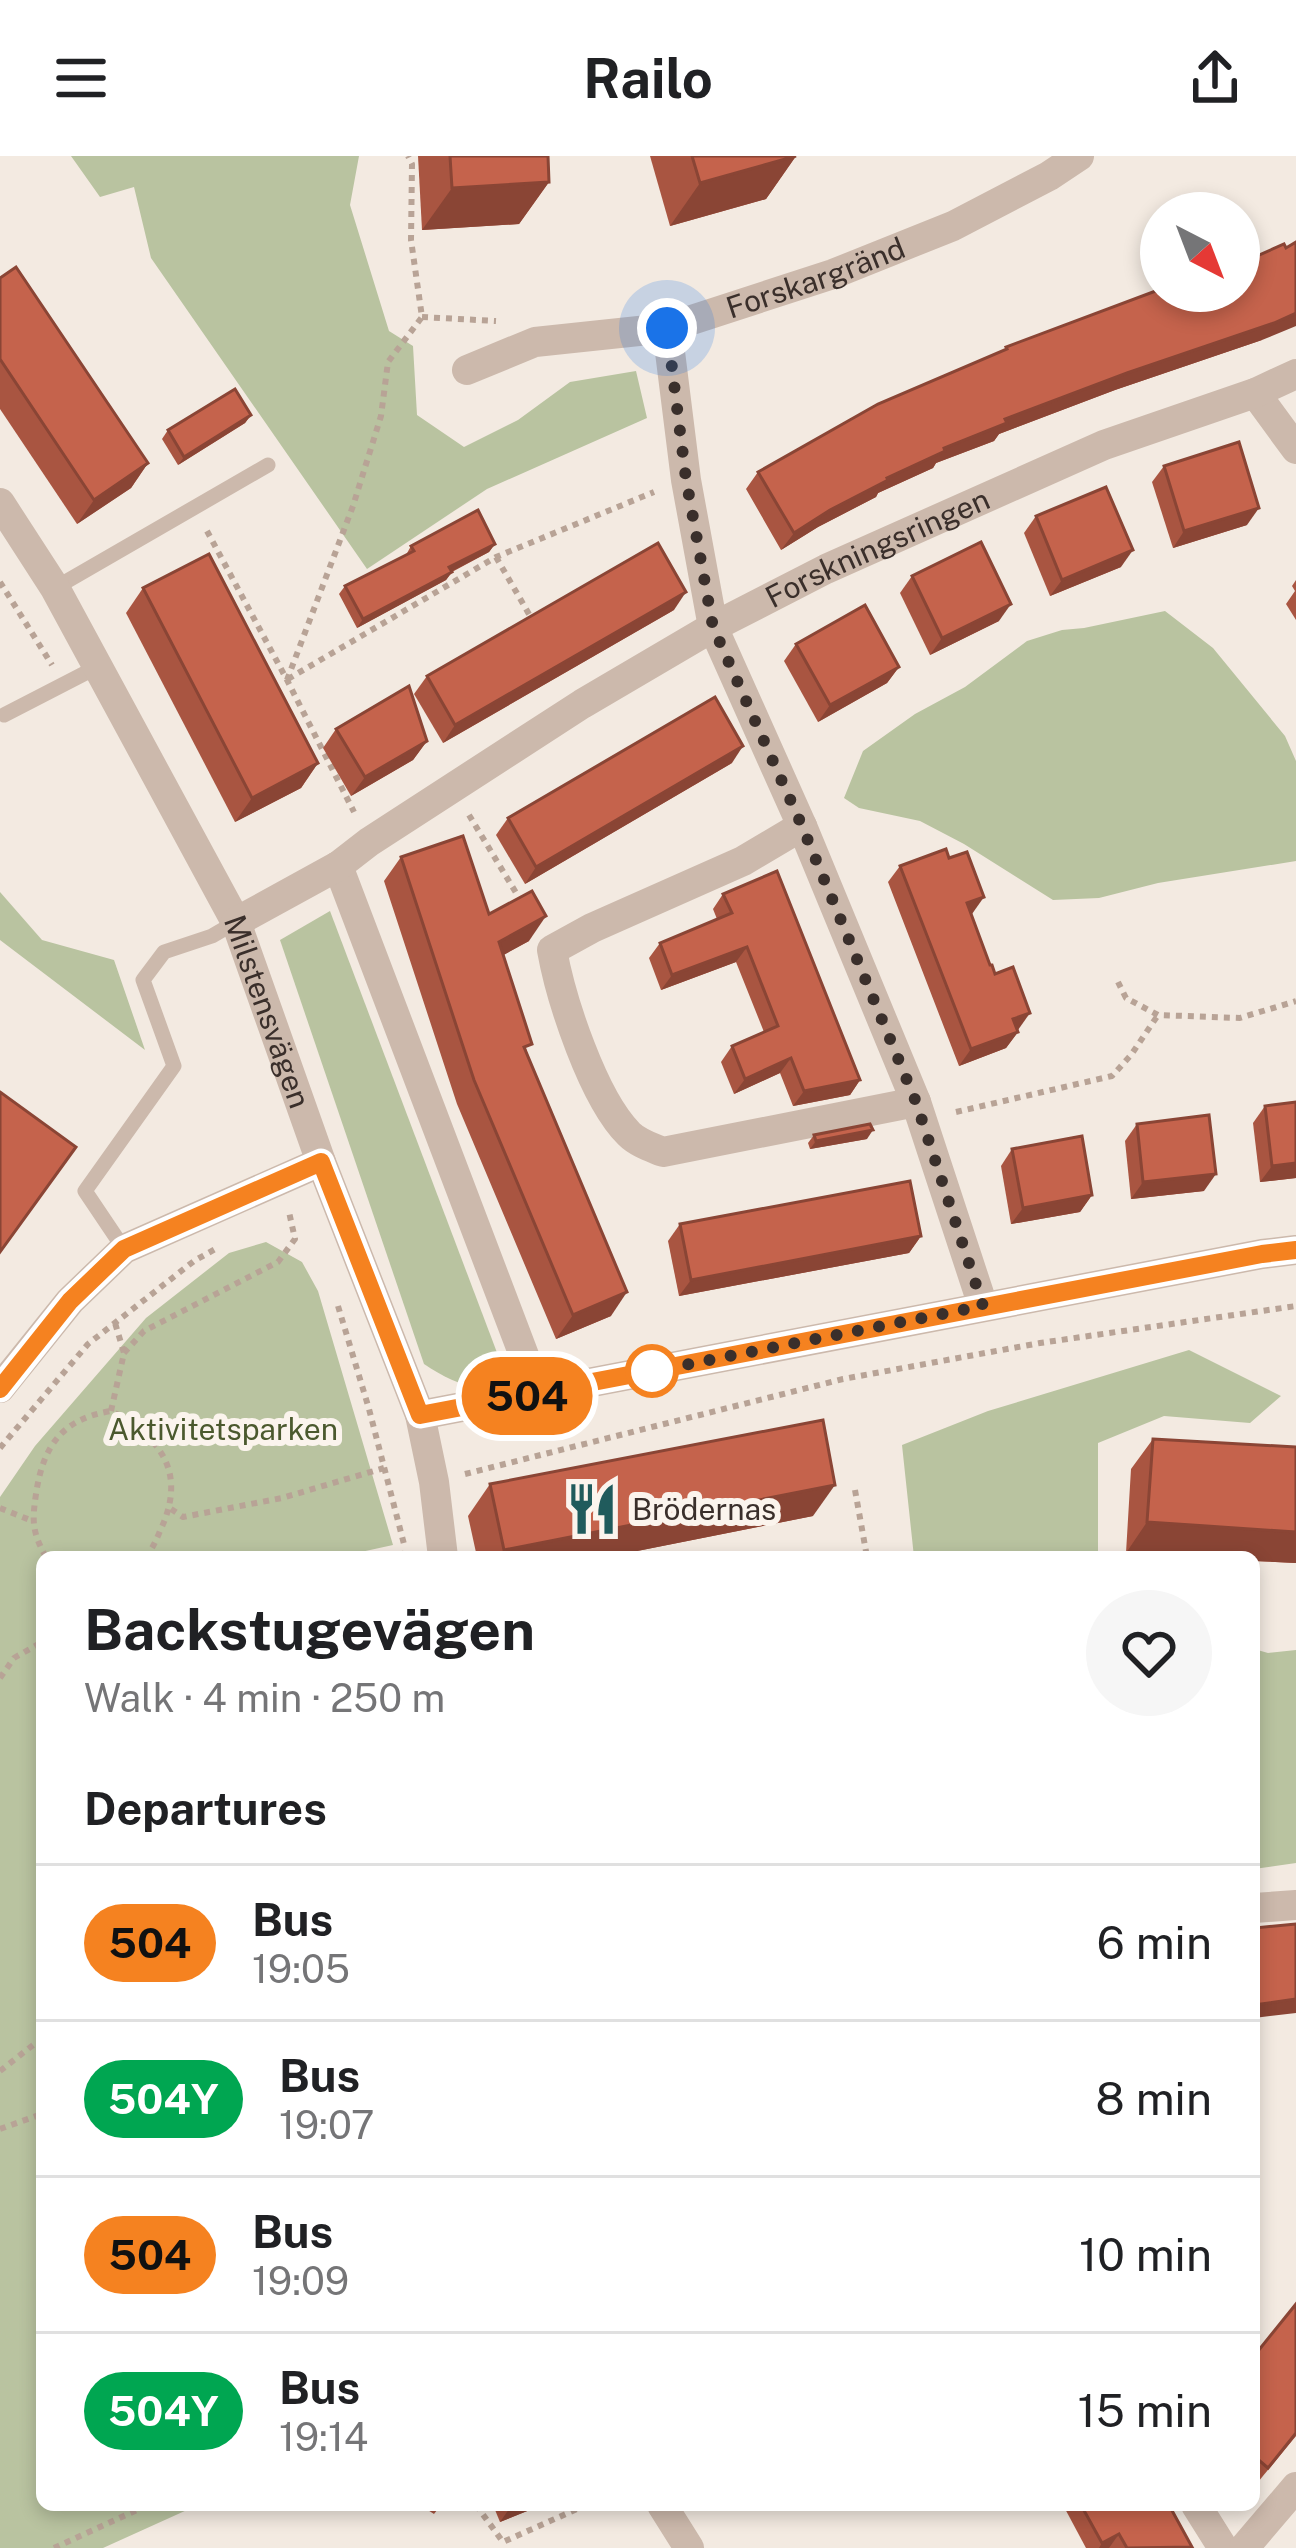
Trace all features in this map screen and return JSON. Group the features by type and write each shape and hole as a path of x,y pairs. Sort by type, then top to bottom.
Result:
{"street":[{"name":"Forskargränd","path":"466,370 535,342 667,328 833,274 953,226 1079,156"},
{"path":"667,328 686,479 713,627 802,826 919,1111 983,1306"},
{"name":"Forskningsringen","path":"236,922 338,866 582,704 713,627 826,569 1104,446 1255,394 1296,374"},
{"path":"1255,394 1296,449"},
{"name":"Milstensvägen","path":"0,503 56,588 236,922 321,1162 420,1415 442,1551"},
{"path":"802,826 743,861 552,950 557,978 602,1101 632,1138 663,1151 919,1111"},
{"path":"338,866 525,1358 531,1395"},
{"path":"0,1388 70,1301 124,1249 321,1162"},
{"path":"420,1415 1296,1250"},
{"path":"1260,1908 1296,1905"},
{"path":"1244,2548 1296,2487"},
{"path":"666,2511 689,2548"},
{"path":"1200,2511 1223,2548"}],"lane":[{"path":"56,588 268,464"},
{"path":"4,715 99,666"},
{"path":"124,1249 85,1191 174,1066 143,980 164,952 212,936 236,922"}],"path":[{"path":"287,680 353,506 381,416 388,362 422,317 411,240 412,164 407,156"},
{"path":"287,680 496,557 686,479"},
{"path":"194,506 369,842"},
{"path":"496,557 539,630"},
{"path":"0,582 65,685"},
{"path":"467,812 552,950"},
{"path":"1118,982 1126,998 1158,1016 1240,1018 1296,1000"},
{"path":"919,1111 1112,1076 1158,1016"},
{"path":"124,1352 144,1331 278,1262 295,1240 289,1209"},
{"path":"0,1448 88,1344 194,1261 232,1240"},
{"path":"338,1305 406,1551"},
{"path":"434,1482 843,1379 1040,1343 1296,1306"},
{"path":"111,1411 124,1352 116,1323"},
{"path":"43,1551 32,1521 40,1464 51,1444 78,1420 111,1411 141,1430 167,1461 173,1484 171,1509 151,1551"},
{"path":"171,1509 182,1517 282,1498 385,1468"},
{"path":"855,1490 866,1551"},
{"path":"0,1508 32,1521"},
{"path":"0,1678 14,1658 36,1645"},
{"path":"0,2071 36,2045"},
{"path":"0,2129 36,2116"},
{"path":"54,2548 135,2511"},
{"path":"480,2511 503,2542 573,2511"}],"green space":[{"path":"71,156 359,156 350,205 389,331 413,346 417,415 464,447 518,420 570,382 636,371 647,418 487,489 367,569 151,258 134,187 100,197"},
{"path":"1165,611 1213,648 1285,736 1296,761 1296,861 1158,883 1099,898 1053,900 920,821 859,808 844,798 863,751 915,714 965,687 1027,641"},
{"path":"0,892 42,940 114,960 145,1050 0,940"},
{"path":"330,911 507,1379 474,1386 424,1364 280,940"},
{"name":"Aktivitetsparken","path":"266,1242 302,1262 318,1291 393,1545 366,1551 36,1551 36,2511 185,2511 103,2548 0,2548 0,1497 35,1446 146,1318 229,1253"},
{"path":"1189,1350 1281,1396 1250,1423 1164,1416 1098,1443 1098,1551 913,1551 902,1445 988,1411"},
{"path":"1296,1650 1296,1863 1260,1868 1260,1651"}],"building":[{"path":"450,156 548,156 549,182 452,188"},
{"path":"692,156 796,156 700,183"},
{"path":"1296,242 1296,313 1005,419 1007,423 944,448 794,533 758,472 878,404 1006,347 1140,297 1140,312 1260,312 1260,255 1284,244 1286,248"},
{"path":"16,267 148,463 94,500 0,359 0,278"},
{"path":"235,389 251,415 184,457 168,430"},
{"path":"1239,442 1259,508 1184,531 1164,466"},
{"path":"1106,487 1133,550 1062,580 1036,516"},
{"path":"478,510 495,544 363,619 345,586 414,551 411,546"},
{"path":"981,542 1011,604 942,638 912,576"},
{"path":"658,543 686,592 455,725 427,676"},
{"path":"209,554 318,763 252,798 143,588"},
{"path":"865,605 899,667 830,705 796,644"},
{"path":"409,686 427,741 365,777 336,729"},
{"path":"715,697 743,746 536,867 508,818"},
{"path":"463,836 489,914 532,891 546,916 499,942 532,1044 524,1047 627,1292 573,1315 474,1080 401,857"},
{"path":"946,849 949,858 967,852 984,897 967,903 990,965 995,974 1013,967 1030,1013 1013,1019 1018,1032 971,1049 900,866"},
{"path":"777,871 860,1080 804,1091 791,1058 745,1079 732,1046 778,1026 747,947 672,975 660,943 732,913 723,894"},
{"path":"0,1092 76,1147 0,1252"},
{"path":"1296,1102 1296,1163 1272,1166 1265,1106"},
{"path":"1209,1115 1216,1174 1143,1182 1137,1124"},
{"path":"870,1124 873,1130 816,1141 814,1135"},
{"path":"1082,1136 1092,1195 1023,1208 1012,1149"},
{"path":"910,1181 921,1236 691,1280 680,1224"},
{"path":"823,1420 835,1485 504,1550 490,1484"},
{"path":"1153,1439 1296,1447 1296,1532 1147,1522"},
{"path":"1296,1924 1296,1999 1260,2004 1260,1927"},
{"path":"1296,2304 1296,2433 1268,2468 1260,2461 1260,2349"},
{"path":"1084,2511 1172,2511 1192,2547 1127,2548 1119,2534 1102,2543"}],"bus line":[{"name":"504","path":"0,1389 70,1301 124,1249 321,1162 420,1415 1296,1250"}],"place":[{"name":"Brödernas","path":"592,1509"}],"route":[{"path":"652,1371 983,1306 916,1102 802,826 713,627 686,479 667,328"}]}
